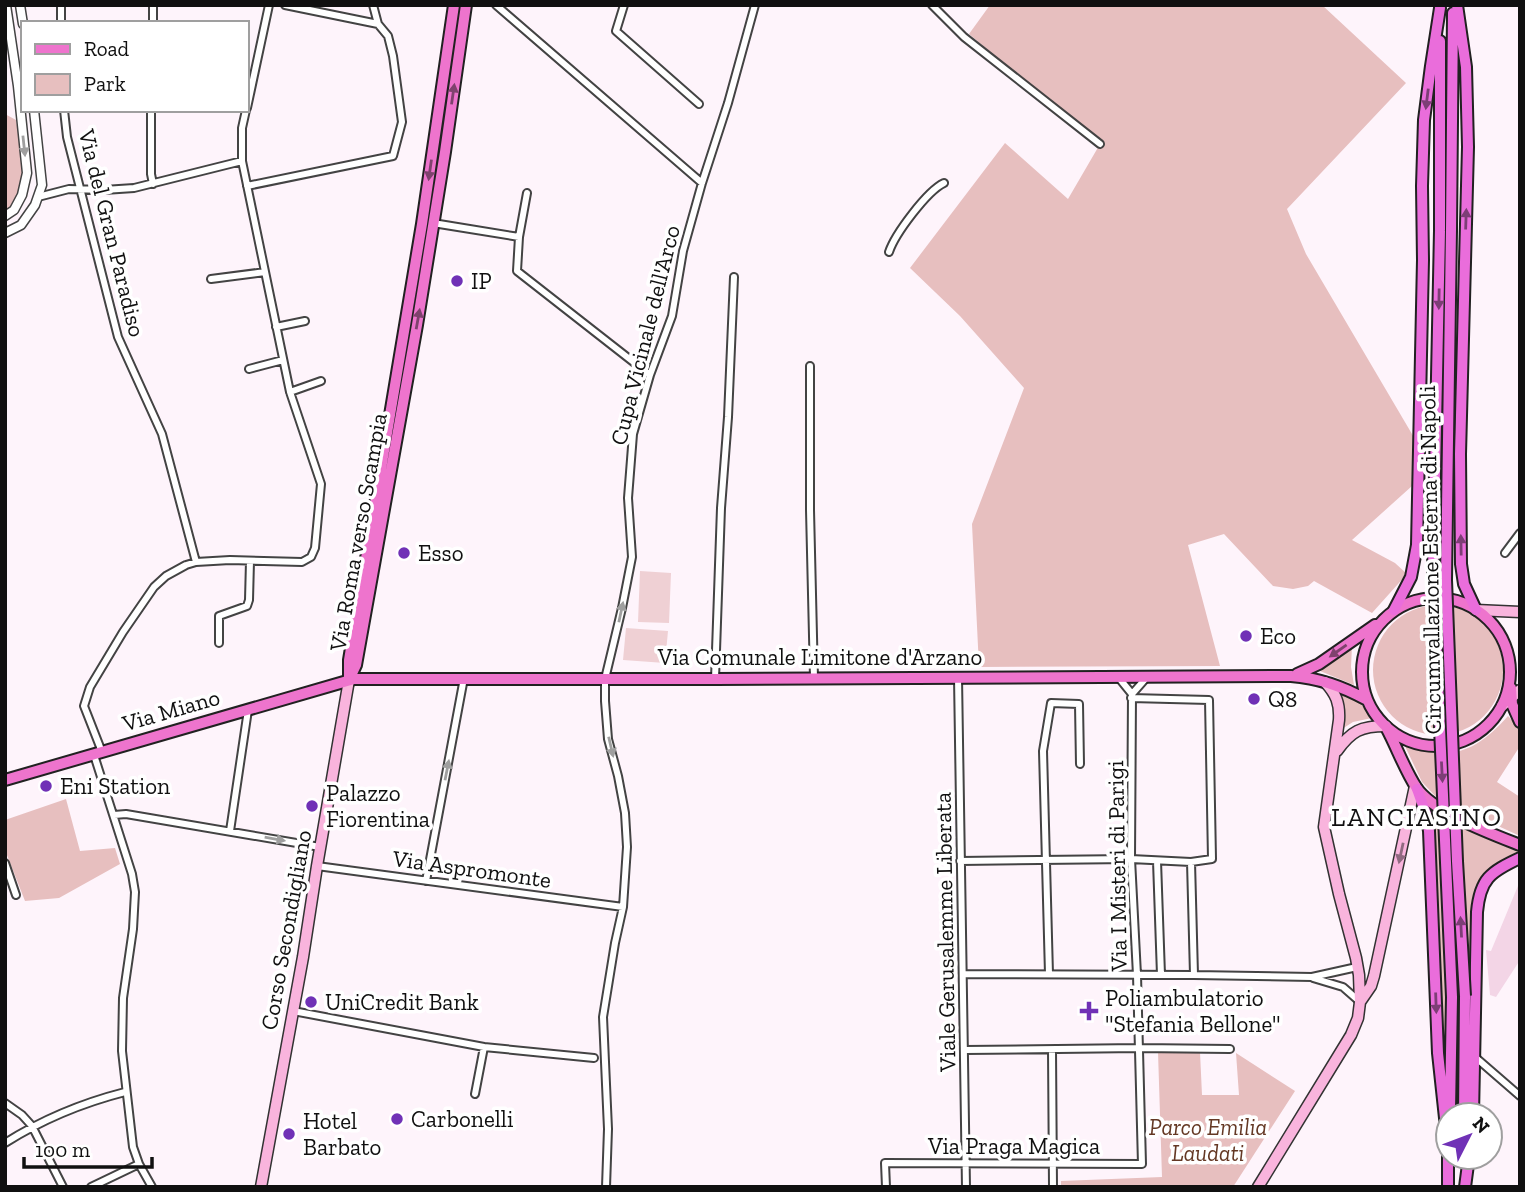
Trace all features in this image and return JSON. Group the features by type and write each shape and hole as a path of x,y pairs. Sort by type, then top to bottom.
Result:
{"highway":[{"name":"Circumvallazione Esterna di Napoli","path":"1449,1101 1452,997 1433,571 1455,5"},
{"path":"1455,5 1466,67 1468,147 1460,454 1461,564 1464,584 1476,610"},
{"name":"Circumvallazione Esterna di Napoli","path":"1440,6 1445,231 1446,580 1465,996 1464,1101"},
{"path":"1394,610 1411,577 1417,545 1424,120 1440,6"},
{"path":"1416,788 1429,831 1437,1053 1443,1101"},
{"path":"1473,1101 1479,893 1487,878 1520,858"}],"main road":[{"name":"Via Roma verso Scampia","path":"349,680 349,660 382,460 429,224 454,5"},
{"name":"Via Roma verso Scampia","path":"349,680 356,666 406,386 429,224 466,5"},
{"path":"1291,676 1319,664 1409,602 1444,598 1461,602 1476,610 1499,634 1506,649 1516,694 1515,711 1520,722"},
{"path":"1476,610 1520,612"},
{"path":"1382,621 1369,640 1362,664 1362,682 1367,700 1386,726 1416,788 1443,810 1520,845"},
{"path":"1334,754 1346,737 1355,731 1374,726 1386,726 1399,736 1429,746 1460,742 1475,735 1493,720 1502,706 1508,690 1510,666"},
{"name":"Via Comunale Limitone d'Arzano","path":"349,680 1291,676 1325,681 1367,700"},
{"name":"Via Miano","path":"5,780 349,680"},
{"name":"Corso Secondigliano","path":"261,1187 349,680"},
{"path":"1258,1187 1351,1035 1360,1002 1358,975 1324,827 1340,705 1335,693 1325,681"},
{"path":"1502,706 1516,694"},
{"path":"1360,1002 1374,976 1416,788"},
{"path":"1358,975 1374,976"}],"street":[{"path":"5,216 14,210 22,195 27,173 6,5"},
{"path":"248,100 269,5"},
{"path":"285,5 378,24"},
{"path":"247,186 393,156 402,122 393,56 388,36 378,24 373,5"},
{"path":"496,5 702,183"},
{"path":"624,5 616,31 699,104"},
{"name":"Cupa Vicinale dell'Arco","path":"606,1187 608,1129 603,1017 623,907 628,847 618,776 608,739 605,701 606,679 632,557 628,498 633,435 650,375 672,316 683,251 755,5"},
{"path":"932,5 964,37 1100,144"},
{"path":"5,233 21,225 35,205 43,185 34,112"},
{"name":"Via del Gran Paradiso","path":"64,112 67,137 118,337 162,434 196,562"},
{"path":"151,112 150,163 153,184"},
{"path":"152,1187 139,1164 130,1132 121,1051 122,998 133,929 135,892 84,706 90,687 123,632 154,587 166,576 196,562 302,562 311,557 315,548 321,484 290,392 247,186 242,161 242,128 245,112"},
{"path":"38,197 69,189 134,188 242,161"},
{"path":"889,252 898,234 923,202 944,183"},
{"path":"527,193 519,237 517,271 650,375"},
{"path":"429,224 519,237"},
{"path":"211,279 265,272"},
{"path":"715,679 734,277"},
{"path":"276,327 305,321"},
{"path":"249,369 283,360"},
{"path":"810,366 814,678"},
{"path":"290,392 321,381"},
{"path":"1505,552 1520,533"},
{"path":"219,643 219,616 247,606 250,561"},
{"path":"1131,696 1147,676"},
{"name":"Viale Gerusalemme Liberata","path":"958,677 966,1187"},
{"path":"1118,677 1131,696"},
{"path":"426,881 464,678"},
{"path":"960,861 1131,859 1191,862 1212,859 1209,700 1131,696"},
{"name":"Via I Misteri di Parigi","path":"1131,696 1131,859 1142,1164"},
{"path":"1049,974 1043,751 1051,703 1079,704 1080,764"},
{"path":"230,831 248,709"},
{"path":"114,815 125,814 320,847"},
{"name":"Via I Misteri di Parigi","path":"1157,861 1161,975"},
{"path":"1191,862 1194,975"},
{"path":"5,863 16,895"},
{"name":"Via Aspromonte","path":"317,866 623,907"},
{"path":"963,974 1312,977 1358,975"},
{"path":"1343,987 1358,975"},
{"path":"1312,977 1343,987 1360,1002"},
{"path":"293,1011 484,1047 594,1058"},
{"path":"475,1094 484,1047"},
{"path":"965,1050 1230,1049"},
{"path":"1052,1050 1053,1187"},
{"path":"1475,1057 1520,1096"},
{"path":"5,1143 56,1115 125,1092"},
{"path":"5,1103 32,1126 62,1187"},
{"name":"Via Praga Magica","path":"886,1187 885,1163 1142,1164"},
{"path":"91,1187 139,1164"}],"shaded area":[{"path":"640,571 671,573 669,623 638,622"},
{"path":"626,628 668,631 665,663 623,660"},
{"path":"1520,881 1520,960 1496,997 1490,995 1486,950 1491,951"}],"green space":[{"path":"990,5 1322,5 1406,83 1287,209 1306,254 1432,468 1352,540 1395,563 1407,574 1372,613 1314,581 1308,586 1293,589 1273,586 1224,534 1188,545 1220,666 979,667 972,524 1024,388 960,316 910,268 1005,143 1068,199 1100,144 969,34"},
{"path":"5,114 16,120 26,179 20,198 5,216"},
{"path":"1438,605 1463,610 1484,624 1498,645 1503,670 1498,695 1484,716 1463,730 1438,735 1413,730 1392,716 1378,695 1373,670 1378,645 1392,624 1413,610"},
{"path":"1352,646 1354,685 1320,671"},
{"path":"1340,691 1358,702 1372,718 1353,722 1342,729 1344,707"},
{"path":"1508,716 1520,729 1520,746 1497,782 1520,797 1520,836 1438,799 1422,782 1404,744 1435,752 1461,751 1484,739"},
{"path":"66,799 80,851 115,848 120,864 59,898 25,901 5,850 5,820"},
{"path":"1432,814 1519,852 1495,867 1476,888 1469,1075 1443,1075"},
{"name":"Parco Emilia Laudati","path":"1158,1052 1200,1052 1202,1095 1239,1095 1236,1053 1295,1091 1233,1187 1061,1187 1061,1181 1162,1177"}],"place":[{"name":"IP","path":"457,281"},
{"name":"Esso","path":"404,553"},
{"name":"Eco","path":"1246,636"},
{"name":"Q8","path":"1254,699"},
{"name":"Eni Station","path":"46,786"},
{"name":"Palazzo Fiorentina","path":"312,806"},
{"name":"UniCredit Bank","path":"311,1002"},
{"name":"Poliambulatorio \"Stefania Bellone\"","path":"1089,1011"},
{"name":"Carbonelli","path":"397,1119"},
{"name":"Hotel Barbato","path":"289,1134"}],"district":[{"name":"LANCIASINO","path":"1417,817"}]}
